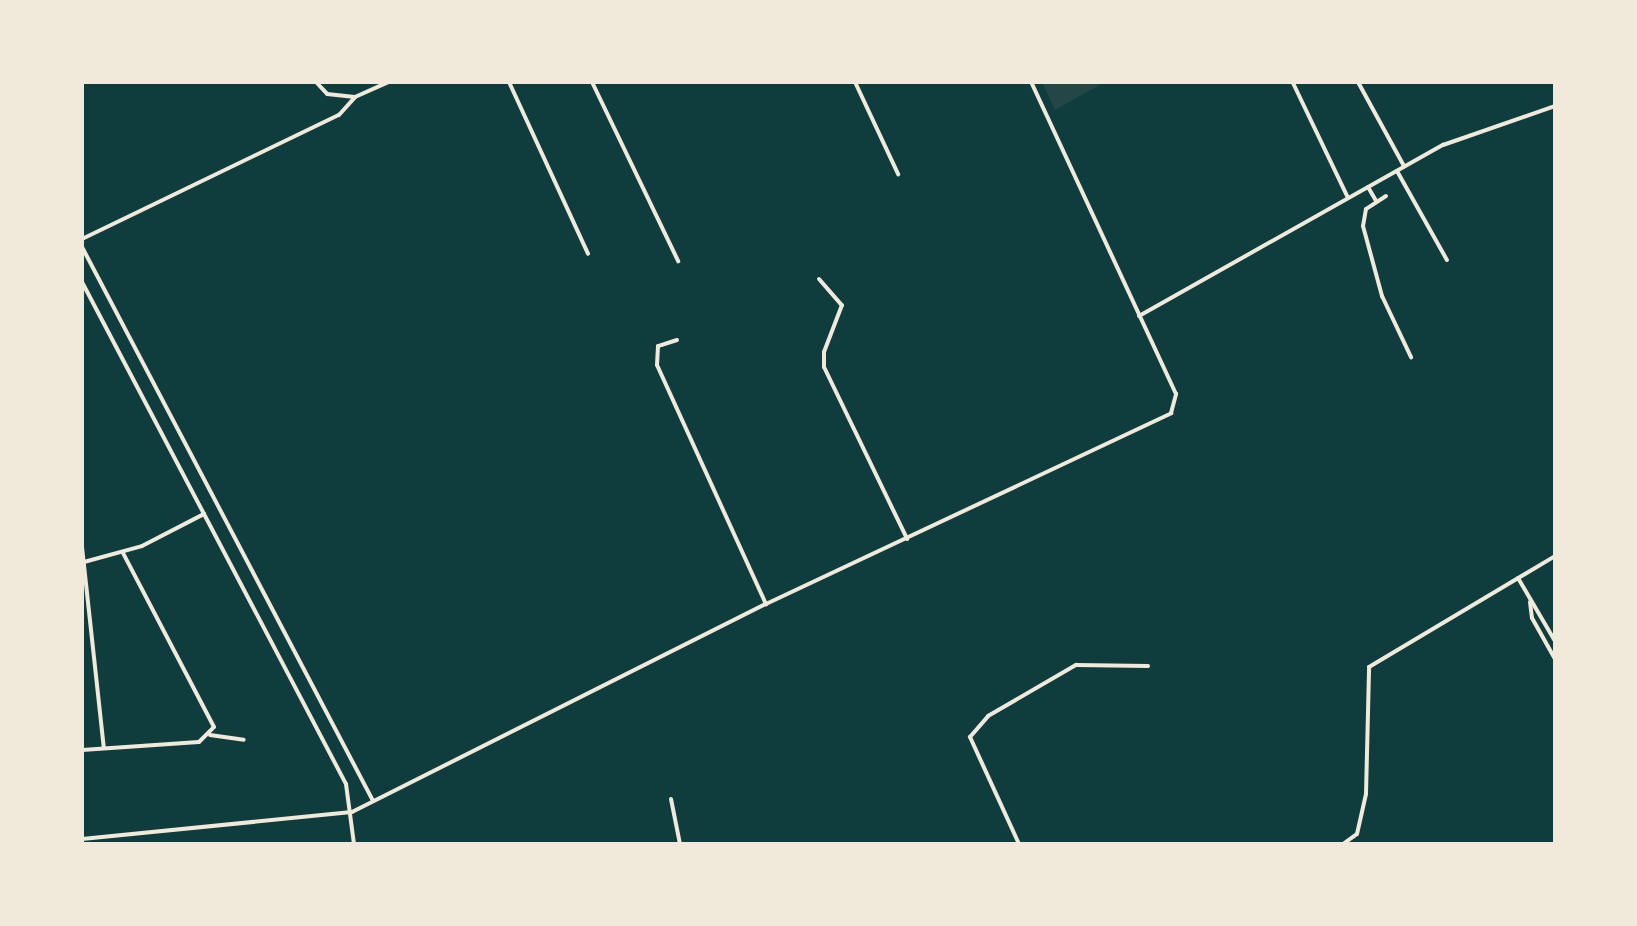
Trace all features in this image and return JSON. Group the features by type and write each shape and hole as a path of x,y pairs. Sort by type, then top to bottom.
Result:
{"street":[{"path":"316,82 327,94 355,97"},
{"path":"82,239 339,115 355,97 389,82"},
{"path":"509,82 588,254"},
{"path":"592,82 678,261"},
{"path":"855,82 898,174"},
{"path":"82,839 352,812 372,799 766,604 1167,416 1176,406 1176,394 1031,82"},
{"path":"1358,82 1404,166"},
{"path":"1293,83 1348,198"},
{"path":"1139,316 1396,170 1464,136 1555,106"},
{"path":"1396,170 1447,260"},
{"path":"1368,187 1376,201"},
{"path":"1386,196 1366,209 1363,226 1382,296 1411,357"},
{"path":"82,247 372,799"},
{"path":"819,279 842,305 824,352 824,367 907,539"},
{"path":"82,282 299,689 346,784 354,844"},
{"path":"677,340 658,346 657,365 766,604"},
{"path":"83,562 123,553 204,514"},
{"path":"82,547 104,748"},
{"path":"123,553 212,718 210,735"},
{"path":"1343,844 1357,834 1366,794 1369,667 1555,556"},
{"path":"1518,578 1555,641"},
{"path":"1530,599 1532,618 1555,659"},
{"path":"1019,844 970,737 1009,702 1076,665 1148,666"},
{"path":"82,750 199,742 210,735 244,740"},
{"path":"671,799 680,844"}],"shaded area":[{"path":"1042,82 1105,82 1055,110"}]}
